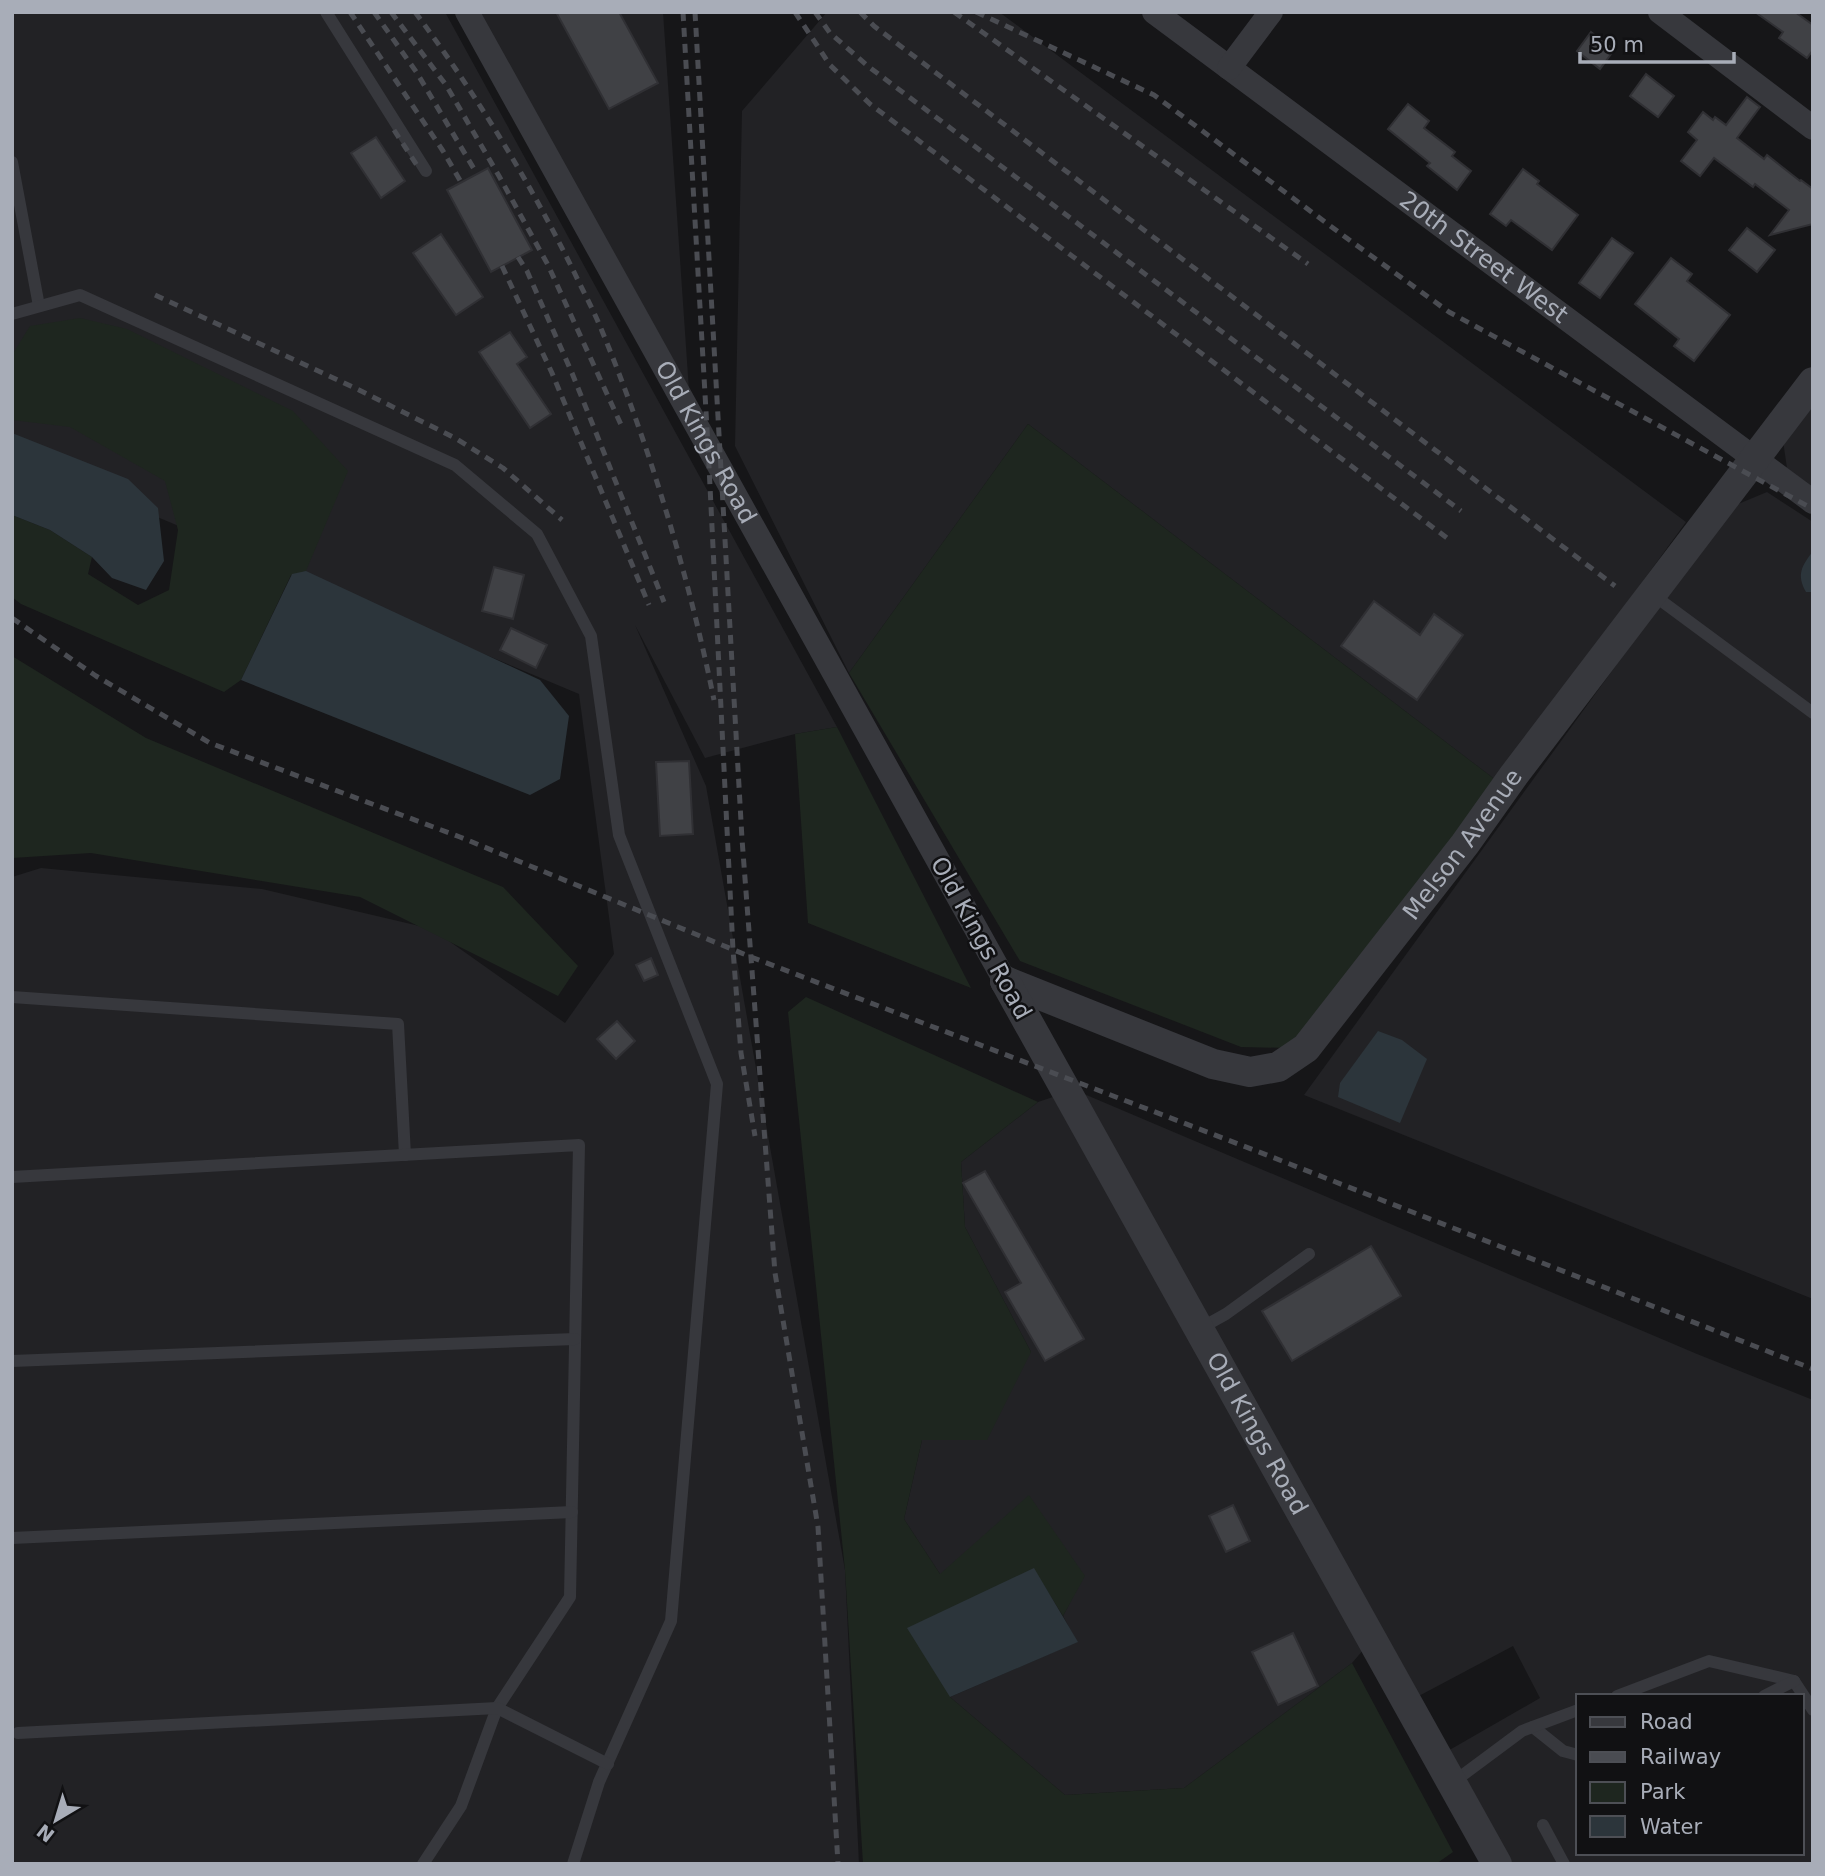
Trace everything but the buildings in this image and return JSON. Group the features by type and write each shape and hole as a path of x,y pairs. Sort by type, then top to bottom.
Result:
{"street":[{"name":"Old Kings Road","path":"467,12 1497,1864"},
{"name":"20th Street West","path":"1154,12 1813,502"},
{"path":"1229,68 1272,12"},
{"path":"1660,12 1813,128"},
{"name":"Melson Avenue","path":"1005,981 1213,1064 1250,1072 1278,1068 1306,1048 1457,854 1813,382"}],"lane":[{"path":"326,12 426,171"},
{"path":"12,162 39,306"},
{"path":"12,314 80,295 455,465 537,534 592,636 619,835 717,1084 671,1621 600,1783 573,1864"},
{"path":"1652,594 1813,713"},
{"path":"12,997 398,1024 405,1155"},
{"path":"12,1177 579,1145 570,1597 497,1708 461,1806 423,1864"},
{"path":"1198,1330 1226,1314 1310,1254"},
{"path":"12,1361 575,1339"},
{"path":"12,1538 572,1512"},
{"path":"1622,1694 1709,1661 1794,1681 1803,1694"},
{"path":"1768,1694 1794,1681"},
{"path":"18,1733 497,1708 608,1764"},
{"path":"1451,1783 1522,1731 1576,1711"},
{"path":"1533,1727 1563,1751 1576,1754"},
{"path":"1543,1825 1564,1864"}],"shaded area":[{"path":"12,12 445,12 837,727 795,734 705,758 635,625 706,786 845,1570 859,1864 12,1864 12,877 41,868 262,889 432,929 565,1023 614,954 579,694 12,456"},
{"path":"478,12 663,12 689,390"},
{"path":"827,12 999,12 1686,522 1497,781 1028,424 849,673 735,446 742,111"},
{"path":"1813,401 1813,488 1787,468 1783,441"},
{"path":"1767,492 1813,522 1813,1299 1304,1095 1731,507"},
{"path":"1077,1091 1697,1354 1813,1400 1813,1864 1508,1864 1446,1752 1540,1698 1513,1646 1415,1698"},
{"path":"1053,1097 1364,1649 1352,1663 1184,1788 1065,1795 950,1697 1077,1642 1063,1616 1084,1575 940,1574 904,1519 922,1440 1031,1352 965,1227 961,1162 1038,1102"}],"green space":[{"path":"80,318 127,329 293,411 348,471 306,571 291,575 241,680 224,692 21,604 12,597 12,515 50,530 92,557 88,574 138,605 169,590 178,530 165,481 70,427 12,420 12,355 30,326"},
{"path":"1028,424 1497,781 1289,1048 1241,1047 1020,961 849,673"},
{"path":"12,656 146,738 503,887 578,966 558,996 360,897 91,853 12,858"},
{"path":"837,727 971,988 808,923 795,734"},
{"path":"806,997 1038,1102 961,1162 965,1227 1031,1352 987,1440 922,1440 904,1519 940,1574 1029,1495 1085,1576 1063,1616 1033,1568 950,1697 1065,1795 1184,1788 1352,1663 1453,1852 1436,1864 863,1864 845,1570 788,1012"}],"water":[{"path":"12,433 128,479 158,508 164,561 146,590 112,578 92,557 50,530 12,515"},
{"path":"1813,551 1813,592 1806,592 1801,575"},
{"path":"306,571 540,680 569,716 560,779 530,795 241,680 292,574"},
{"path":"1378,1031 1402,1040 1427,1059 1400,1123 1338,1097 1340,1083"},
{"path":"1034,1568 1078,1642 950,1697 907,1628"}],"railway":[{"path":"350,12 461,182"},
{"path":"374,12 417,73 477,174"},
{"path":"391,12 446,85 499,176 548,265 623,429"},
{"path":"415,12 481,107 521,172 599,324 620,375 667,513 693,607 714,700"},
{"path":"683,12 733,950 741,1053 755,1136"},
{"path":"695,12 742,839 775,1273 818,1527 838,1864"},
{"path":"795,12 830,65 870,104 1447,538"},
{"path":"815,12 830,33 869,67 1461,511"},
{"path":"860,12 874,26 1615,586"},
{"path":"954,12 1308,264"},
{"path":"976,12 1154,95 1449,312 1813,509"},
{"path":"394,130 420,170"},
{"path":"518,257 527,271 572,373 664,602"},
{"path":"502,266 552,373 649,605"},
{"path":"155,295 455,438 503,468 562,520"},
{"path":"12,618 96,676 210,743 460,837 751,957 1813,1369"}]}
